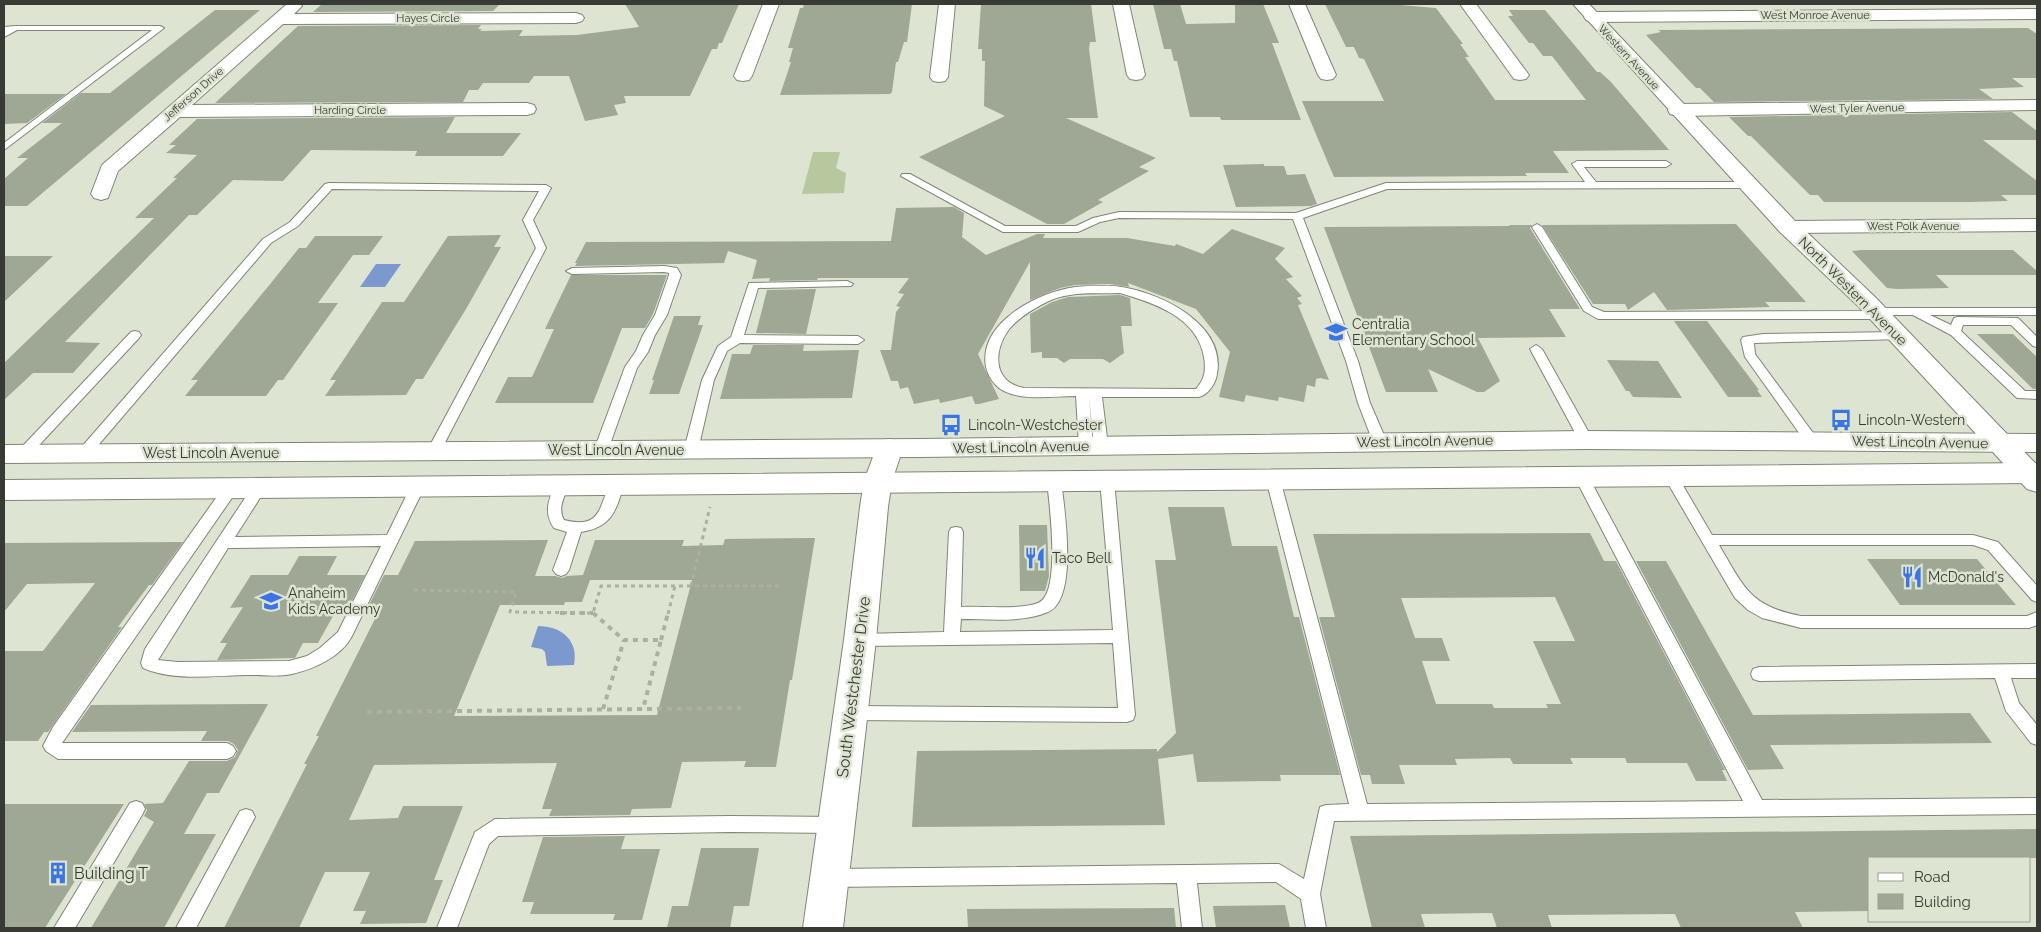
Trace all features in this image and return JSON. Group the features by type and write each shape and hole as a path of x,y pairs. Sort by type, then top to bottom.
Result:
{"street":[{"name":"Jefferson Drive","path":"101,194 109,169 297,4"},
{"path":"743,76 771,4"},
{"path":"939,77 947,4"},
{"path":"1121,4 1136,75"},
{"path":"1297,4 1327,75"},
{"path":"1468,4 1520,75"},
{"name":"West Monroe Avenue","path":"1586,10 2037,14"},
{"name":"Western Avenue","path":"1586,10 1678,110"},
{"name":"Hayes Circle","path":"280,19 576,18"},
{"name":"West Tyler Avenue","path":"1678,110 2037,106"},
{"name":"Harding Circle","path":"174,110 527,109"},
{"name":"North Western Avenue","path":"1678,110 1788,227 1877,313 2000,443 2034,476"},
{"name":"West Polk Avenue","path":"1788,227 2037,225"},
{"name":"West Lincoln Avenue","path":"13,454 691,450 1586,440 2037,443"},
{"name":"South Westchester Drive","path":"823,928 878,482 889,448"},
{"path":"4,490 1670,475 2034,476"}],"lane":[{"path":"4,35 14,28"},
{"path":"4,29 160,28 4,147"},
{"path":"1593,186 1577,164 1666,164"},
{"path":"906,176 1003,229 1078,229 1097,220 1119,215 1297,216 1340,204 1386,186 1749,186"},
{"path":"84,454 267,241 294,224 329,186 546,188 528,220 541,248 434,451"},
{"path":"1297,216 1352,361 1364,403 1380,442"},
{"path":"1537,227 1588,309 1602,316 2037,311"},
{"path":"572,270 664,269 673,270 675,274 661,315 649,335 642,352 631,367 601,450"},
{"path":"737,339 753,285 847,284"},
{"path":"1120,290 1141,296 1176,311 1192,323 1205,340 1213,372 1210,382 1200,393 1089,393 1024,392 1008,388 998,380 991,364 992,350 1006,325 1043,300 1063,292 1120,290"},
{"path":"1912,312 1956,332 2022,395 2037,395"},
{"path":"1956,332 1958,321 2014,322 2018,319 2037,319"},
{"path":"2014,322 2037,343"},
{"path":"13,454 135,335"},
{"path":"1812,441 1749,354 1747,340 1763,338 1899,336"},
{"path":"691,450 708,380 722,349 737,339 858,340"},
{"path":"1536,349 1586,440"},
{"path":"1089,393 1094,446"},
{"path":"1670,475 1740,594 1747,601 1768,614 1801,622 2029,622 2037,618"},
{"path":"1581,476 1757,809"},
{"path":"1273,479 1360,812"},
{"path":"953,613 1017,611 1046,606 1055,598 1060,563 1054,480"},
{"path":"850,714 1127,715 1107,480"},
{"path":"562,484 554,508 554,517 560,524 576,527 589,526 601,521 607,514 617,484"},
{"path":"260,487 151,654 149,663 158,667 178,669 289,668 304,665 330,651 344,636 418,486"},
{"path":"227,751 83,752 58,751 52,746 59,732 231,488"},
{"path":"561,570 576,527"},
{"path":"952,638 956,532"},
{"path":"224,543 391,540"},
{"path":"1709,540 1973,540 1993,546 2037,596"},
{"path":"860,640 1121,636"},
{"path":"2001,672 2012,706 2037,738"},
{"path":"1759,674 2037,672"},
{"path":"1316,928 1310,894 1326,813 2037,806"},
{"path":"64,928 136,809"},
{"path":"186,928 246,817"},
{"path":"447,928 482,838 495,828 730,824 835,825"},
{"path":"829,878 1279,873 1310,894"},
{"path":"1186,874 1192,928"}],"path":[{"path":"691,586 710,506"},
{"path":"593,613 602,586 783,586"},
{"path":"643,709 675,586"},
{"path":"414,590 516,592 510,612 593,613 624,640 661,640"},
{"path":"603,709 624,640"},
{"path":"367,712 741,708"}],"green space":[{"path":"813,152 840,152 836,168 846,173 844,193 802,194"}],"water":[{"path":"376,264 401,264 385,287 360,287"},
{"path":"538,626 554,629 566,636 574,648 574,665 547,666 545,652 542,649 531,647"}],"building":[{"path":"322,4 500,4 493,11 313,12"},
{"path":"625,4 739,4 722,43 719,43 717,49 712,49 690,96 624,96 626,103 614,105 618,115 585,121 569,76 534,76 529,83 483,83 478,90 469,90 463,102 215,103 298,26 481,25 478,29 482,29 480,31 523,30 519,36 577,35 639,27"},
{"path":"804,4 912,4 907,42 904,42 898,62 896,62 892,92 890,94 780,95 791,62 789,62 793,48 788,48 800,8 803,8"},
{"path":"981,4 1091,4 1096,42 1090,42 1089,49 1098,118 1066,118 1156,158 1139,167 1149,171 1098,200 1103,202 1064,224 1047,224 919,157 1005,116 984,106 985,61 982,61 982,49 978,49"},
{"path":"1153,4 1180,4 1186,24 1235,23 1235,4 1263,4 1279,43 1272,43 1301,120 1221,120 1220,117 1190,117 1177,61 1174,61 1171,49 1164,49"},
{"path":"1325,4 1388,4 1436,8 1463,44 1460,44 1469,57 1465,57 1495,100 1586,100 1552,56 1543,56 1533,43 1529,43 1508,16 1513,16 1509,10 1545,10 1597,72 1600,72 1611,82 1669,150 1553,151 1569,173 1525,173 1527,176 1334,177 1302,101 1384,101 1364,59 1359,58 1354,47 1346,47"},
{"path":"215,10 260,10 27,206 4,206 4,179 28,158 17,158 62,123 42,123 81,93 110,93"},
{"path":"2028,28 2037,34 2037,78 2012,78 2024,87 1979,89 1993,99 1714,102 1700,88 1696,88 1646,35 1661,32 1658,30"},
{"path":"4,94 66,94 27,123 4,124"},
{"path":"2012,112 2037,131 2037,140 1983,140 2037,181 2037,195 2001,195 2008,201 1971,202 1824,202 1818,195 1810,195 1751,136 1748,136 1729,117"},
{"path":"455,117 446,133 521,133 503,156 415,156 417,151 311,150 283,181 233,180 197,215 189,215 65,342 100,343 73,373 33,373 4,400 4,363 154,218 135,218 177,178 173,178 197,155 166,153 176,145 169,145 197,119"},
{"path":"1264,164 1264,166 1284,166 1287,175 1305,174 1317,204 1311,206 1236,207 1223,165"},
{"path":"954,207 964,213 962,237 986,255 1037,234 1045,234 1043,238 1127,238 1175,246 1176,244 1203,254 1232,229 1285,248 1275,259 1293,277 1286,279 1302,296 1297,298 1302,304 1298,305 1329,380 1320,378 1316,379 1315,387 1307,385 1304,402 1279,397 1278,401 1246,395 1244,402 1219,397 1230,352 1196,309 1128,283 1129,287 1110,284 1075,285 1060,288 1030,300 1030,262 978,354 999,399 975,404 972,396 940,403 939,399 914,404 908,387 900,389 898,381 891,381 880,350 891,350 896,312 900,307 896,306 904,294 898,293 909,278 818,278 817,280 769,281 770,278 752,279 757,260 728,251 724,263 575,266 586,242 891,241 896,208"},
{"path":"1736,224 1806,302 1765,302 1770,307 1667,310 1654,292 1628,310 1625,304 1593,304 1542,225"},
{"path":"1532,225 1530,228 1580,309 1549,309 1566,337 1478,338 1500,381 1484,392 1477,392 1428,369 1438,392 1386,392 1324,227"},
{"path":"501,235 494,247 501,247 466,309 423,379 416,379 406,395 325,396 336,380 330,380 382,302 404,302 448,236"},
{"path":"315,236 383,236 369,255 353,255 318,303 338,303 283,380 278,380 266,396 185,396 198,380 191,380 299,248 306,248"},
{"path":"2013,250 2037,271 2037,275 1936,275 1949,288 1887,288 1852,251"},
{"path":"4,256 53,256 4,302"},
{"path":"571,275 667,275 653,314 645,328 622,328 593,403 495,403 508,377 532,377 554,329 545,329"},
{"path":"816,289 806,334 756,333 767,290"},
{"path":"1120,295 1130,298 1132,326 1121,326 1124,353 1110,363 1103,359 1070,359 1064,363 1057,358 1042,358 1042,352 1031,353 1030,314 1052,302 1068,297"},
{"path":"674,316 701,316 698,325 703,325 679,394 649,394 654,380 652,380"},
{"path":"1674,321 1707,321 1759,390 1757,390 1762,397 1728,397"},
{"path":"1977,334 2013,334 2037,357 2037,389 2033,389"},
{"path":"753,345 804,345 803,351 859,350 852,398 720,399 732,354 750,354"},
{"path":"1607,360 1658,361 1682,398 1633,397 1629,391 1626,391"},
{"path":"1168,507 1224,507 1232,546 1277,546 1294,617 1299,617 1340,775 1280,775 1281,781 1197,782 1193,754 1158,759 1165,825 912,827 917,751 1157,749 1157,752 1176,733 1155,560 1176,560"},
{"path":"1019,525 1047,525 1049,576 1045,591 1020,591"},
{"path":"1590,533 1604,561 1616,561 1725,770 1722,770 1727,781 1696,781 1687,763 1627,763 1625,758 1570,758 1573,764 1513,764 1510,758 1455,759 1457,765 1399,765 1405,784 1372,784 1370,775 1361,775 1319,617 1335,617 1313,534","holes":["1555,597 1575,641 1533,641 1561,704 1546,704 1548,708 1494,708 1492,704 1436,704 1422,661 1450,661 1442,638 1415,638 1401,598"]},
{"path":"815,538 776,767 744,767 746,761 682,762 671,808 632,809 630,815 549,816 552,809 542,809 557,763 374,765 349,820 398,818 403,806 463,806 434,880 443,880 426,923 360,924 366,911 353,911 370,872 325,872 299,928 224,928 307,764 304,764 319,736 316,736 381,607 368,607 384,575 398,575 415,541 548,540 535,576 562,578 583,575 595,540 684,540 682,546 723,545 725,539","holes":["590,580 692,580 657,715 454,716 500,605 564,605 565,602 582,602"]},
{"path":"183,542 118,627 122,627 48,732 44,732 38,741 4,741 4,651 43,651 95,583 27,584 4,612 4,543"},
{"path":"299,556 337,556 327,575 365,575 349,607 338,607 318,643 303,643 295,658 217,660 227,643 220,643 243,607 230,608 251,575 288,575"},
{"path":"1867,559 1977,559 2016,605 1900,605"},
{"path":"1636,561 1666,561 1753,715 1970,713 1992,743 1770,745 1784,769 1748,770"},
{"path":"268,704 219,793 207,793 184,834 216,834 164,928 91,928 154,822 144,816 147,810 144,804 163,803 189,761 227,761 235,757 238,750 234,744 228,741 201,741 207,731 72,732 91,705"},
{"name":"Building T","path":"4,804 124,804 45,928 4,928"},
{"path":"2037,829 2037,858 1868,857 1868,911 1795,912 1803,928 1681,928 1675,914 1548,915 1552,928 1497,928 1492,913 1421,914 1425,928 1372,928 1350,836"},
{"path":"625,836 621,849 660,849 642,920 613,920 615,914 530,914 534,902 522,902 543,837"},
{"path":"701,848 759,848 749,906 734,906 730,928 667,928 672,906 688,906"},
{"path":"1285,905 1290,928 1216,928 1213,906"},
{"path":"1174,908 1176,928 968,928 967,909"}],"place":[{"name":"Centralia Elementary School","path":"1336,332"},
{"name":"Lincoln-Western","path":"1841,420"},
{"name":"Lincoln-Westchester","path":"951,425"},
{"name":"Taco Bell","path":"1035,558"},
{"name":"McDonald's","path":"1912,577"},
{"name":"Anaheim Kids Academy","path":"271,601"},
{"name":"Building T","path":"58,873"}]}
